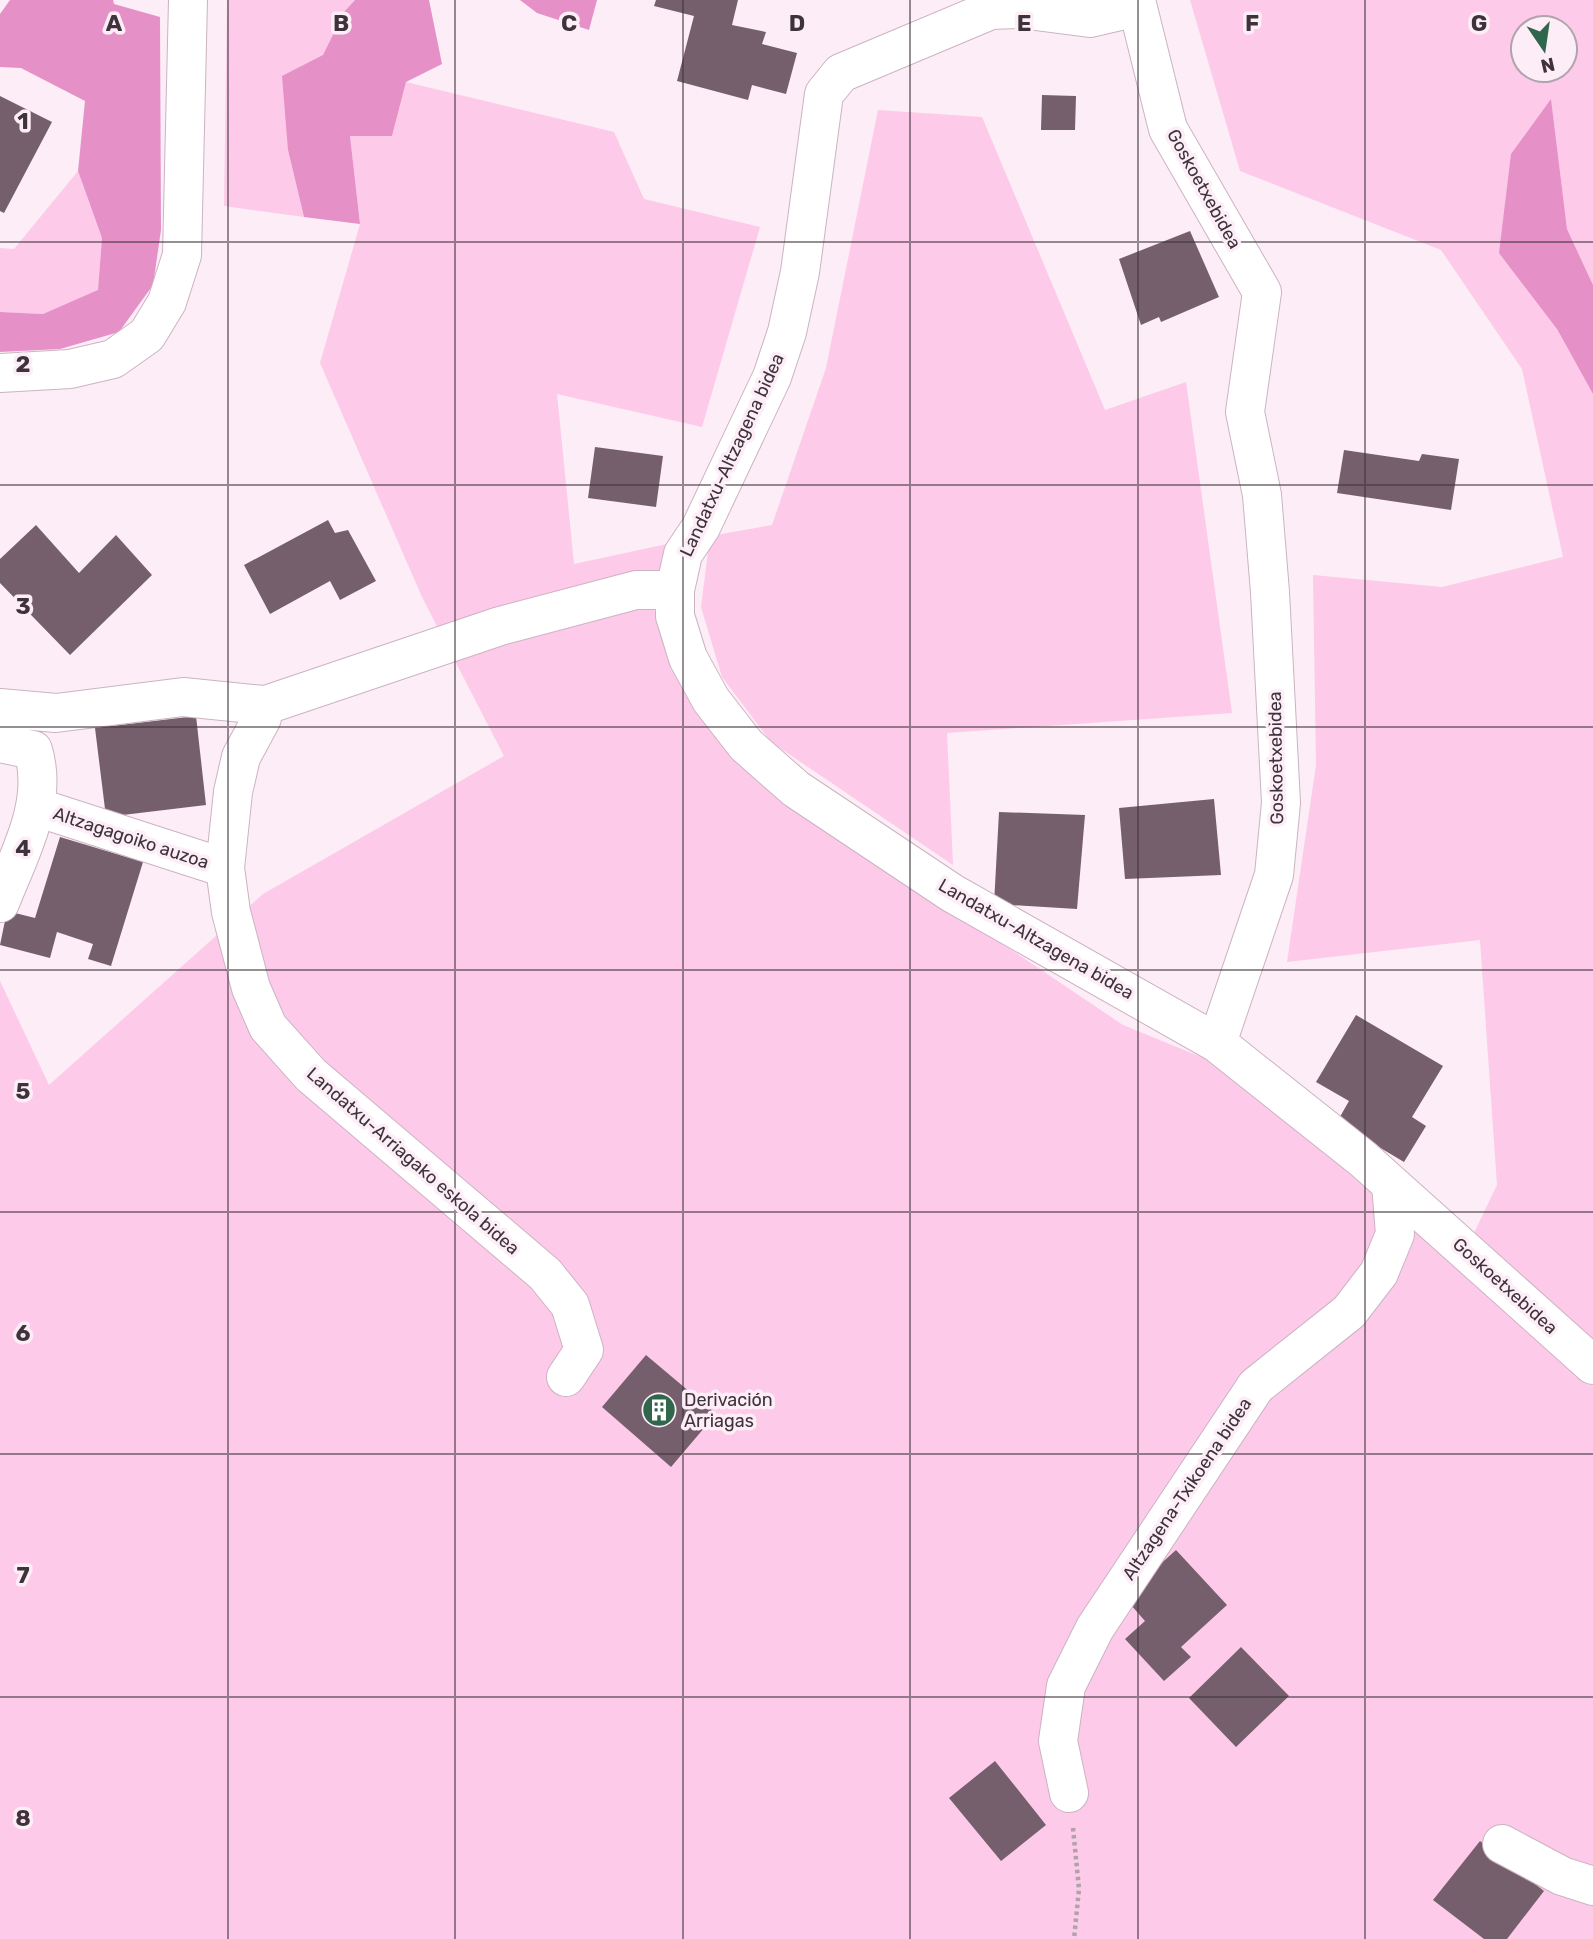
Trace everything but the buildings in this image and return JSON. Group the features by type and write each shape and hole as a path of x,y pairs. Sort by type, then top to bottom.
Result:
{"street":[{"path":"0,373 70,369 113,359 147,335 167,303 182,255 188,0"},
{"name":"Landatxu-Altzagena bidea","path":"1134,0 1120,11 1090,18 1020,9 991,10 841,73 824,94 800,272 787,332 772,377 701,527 683,554 675,590 675,616 688,658 711,700 746,745 796,789 952,893 1217,1043"},
{"name":"Goskoetxebidea","path":"1134,0 1168,129 1262,292 1245,412 1262,495 1281,803 1274,875 1217,1043 1391,1185 1593,1365"},
{"path":"266,705 500,626 636,590 675,590"},
{"name":"Landatxu-Arriagako eskola bidea","path":"0,708 56,713 183,697 262,705 262,718 241,757 233,792 225,868 232,912 251,988 268,1027 311,1075 545,1274 570,1305 584,1350 566,1377"},
{"path":"0,903 36,807 38,767 16,746 56,713"},
{"name":"Altzagagoiko auzoa","path":"36,807 225,868"},
{"name":"Altzagena-Txikoena bidea","path":"1069,1793 1058,1741 1066,1686 1095,1628 1256,1386 1349,1312 1379,1273 1395,1234 1391,1185"},
{"path":"1502,1844 1563,1876 1593,1886"}],"path":[{"path":"1069,1793 1079,1889 1074,1939"}],"shaded area":[{"path":"10,0 113,0 114,4 160,17 161,230 153,285 119,332 60,349 0,352 0,312 43,314 98,290 102,238 78,171 85,101 21,68 0,67 0,14"},
{"path":"227,0 355,0 344,12 323,55 288,150 304,217 224,206"},
{"path":"355,0 429,0 442,64 406,82 392,136 350,136 360,224 304,217 288,150 282,76 323,55 344,12"},
{"path":"520,0 597,0 589,30 537,13"},
{"path":"1190,0 1593,0 1593,285 1567,229 1551,100 1557,329 1593,394 1593,1341 1473,1235 1497,1185 1480,940 1287,962 1316,765 1313,575 1442,587 1563,557 1522,369 1441,250 1240,171"},
{"path":"406,82 614,132 644,199 760,227 702,427 557,394 574,564 667,544 654,610 672,641 857,846 1123,1025 1228,1068 1593,1386 1593,1939 0,1939 0,981 49,1085 263,894 504,756 422,597 320,363 360,224 350,136 392,136"},
{"path":"1551,99 1567,229 1593,285 1593,394 1557,329 1499,253 1511,154"},
{"path":"878,110 982,117 1105,410 1186,382 1232,713 947,733 953,865 771,742 722,677 701,607 710,536 772,525 826,368"},
{"path":"78,171 102,238 98,291 43,314 0,312 0,248 14,249"}],"place":[{"name":"Derivación Arriagas","path":"659,1410"}]}
